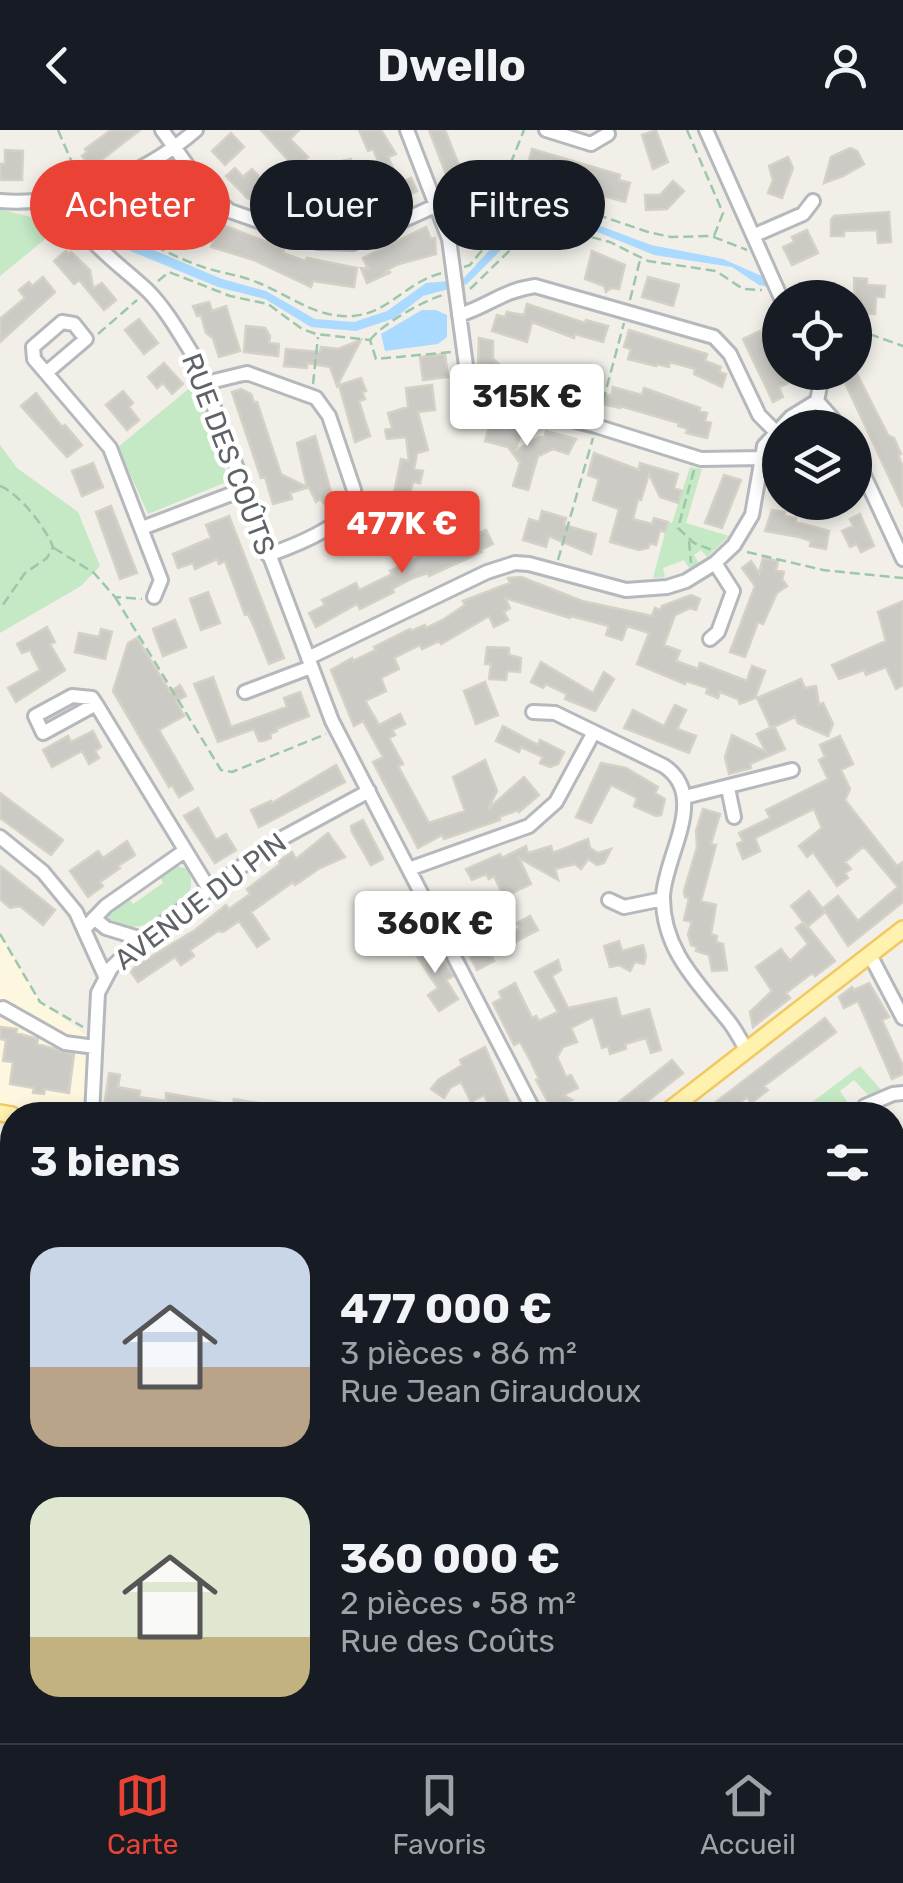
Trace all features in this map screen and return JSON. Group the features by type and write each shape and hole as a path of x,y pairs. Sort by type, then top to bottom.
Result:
{"main road":[{"path":"680,1102 903,929"}],"street":[{"path":"162,130 204,189 230,211 318,242 352,243 433,207"},
{"path":"151,160 196,130"},
{"path":"406,130 433,198"},
{"path":"546,130 591,144 608,134"},
{"path":"706,130 774,280"},
{"path":"0,202 30,202"},
{"path":"755,236 803,214 813,202"},
{"name":"RUE DES COÛTS","path":"102,250 148,291 174,324 206,383 242,490 336,729 529,1102"},
{"path":"245,692 487,572 516,563 626,590 667,587 715,564 734,545 752,515 761,458 698,458 596,426 483,398 470,388 450,250"},
{"path":"458,315 480,308 507,290 535,286 714,337 730,354 762,418"},
{"path":"46,374 86,339 74,324 62,322 47,334 33,346 34,358 46,374 110,448 161,580 154,596"},
{"path":"206,383 247,373 311,395 329,416 355,503 343,518 268,556"},
{"path":"804,410 817,401 819,390"},
{"path":"817,401 825,410"},
{"path":"142,528 242,490"},
{"path":"872,492 903,559"},
{"path":"710,639 718,632 733,591 715,564"},
{"path":"96,704 208,889"},
{"path":"532,712 555,713 671,771 685,798 663,899 667,930 682,963 731,1023 747,1050"},
{"path":"409,868 529,826 556,802 594,732"},
{"path":"685,798 792,770"},
{"path":"728,788 734,817"},
{"name":"AVENUE DU PIN","path":"93,1102 98,993 120,957 208,889 296,829 369,792"},
{"path":"0,837 42,872 90,923 142,938"},
{"path":"90,923 106,906 183,852"},
{"path":"609,900 624,906 663,899"},
{"path":"90,923 105,976"},
{"path":"870,954 903,1018"},
{"path":"3,1008 65,1043 96,1041"},
{"path":"874,1102 903,1093"}],"path":[{"path":"58,130 70,160"},
{"path":"512,160 524,130"},
{"path":"688,130 723,214 713,237"},
{"path":"605,215 671,237 713,237 762,253"},
{"path":"370,340 377,330 415,307 469,290 486,278 538,224 610,242 648,262 716,270 743,289 762,290"},
{"path":"166,250 200,266 257,282 320,312 351,316 381,308 420,279 470,266 483,250"},
{"path":"86,339 100,333 169,272 230,296 268,304 302,329 370,340"},
{"path":"311,395 318,334"},
{"path":"872,334 903,346"},
{"path":"370,340 376,359 464,350"},
{"path":"698,458 678,528 689,540 715,550 734,545 746,552 824,570 903,578"},
{"path":"0,486 8,489 34,516 48,534 52,547 94,573 115,598 221,770 232,772 336,729"},
{"path":"689,540 689,558 697,574"},
{"path":"0,609 25,573 47,558 52,547"},
{"path":"115,598 138,600 154,596"},
{"path":"0,934 40,1002 96,1041"}],"shaded area":[{"path":"0,934 40,1001 89,1037 86,1102 0,1102"}],"green space":[{"path":"0,209 30,217 32,250 0,276"},
{"path":"197,382 229,481 148,514 118,447"},
{"path":"0,445 17,468 78,512 100,566 81,586 0,633"},
{"path":"690,467 702,469 686,523 729,536 707,557 701,550 694,555 699,563 689,568 684,560 663,568 665,577 653,578 668,522 672,523"},
{"path":"172,865 188,869 191,883 180,907 153,923 123,927 110,923 107,911 127,896 133,904 163,883 159,874"},
{"path":"860,1066 884,1093 872,1099 854,1080 840,1091 847,1102 812,1102"}],"water":[{"path":"605,228 651,245 723,259 766,280 759,285 732,267 654,255 605,235"},
{"path":"128,250 154,250 222,279 266,291 315,319 354,322 387,311 426,283 462,280 490,250 501,250 467,284 423,296 395,318 356,331 311,327 265,299 218,287"},
{"path":"422,310 447,315 447,337 438,344 385,351 381,334"}],"building":[{"path":"111,130 140,130 101,160 85,160 85,149"},
{"path":"261,130 299,130 290,139 308,157 288,160"},
{"path":"359,130 381,130 396,154 388,157 389,160 378,160 373,149 368,151"},
{"path":"429,130 445,130 457,160 440,160"},
{"path":"656,130 668,162 653,169 642,135"},
{"path":"231,133 244,147 230,160 220,160 212,151"},
{"path":"850,148 857,151 864,164 824,183 831,157"},
{"path":"532,149 569,160 529,160"},
{"path":"5,150 23,151 22,180 0,180"},
{"path":"788,157 793,168 782,198 768,193 773,180 769,166"},
{"path":"235,168 243,177 250,171 250,199 230,180"},
{"path":"605,171 630,183 625,202 605,197"},
{"path":"673,181 684,191 667,209 646,210 645,195 660,195"},
{"path":"889,212 891,242 878,243 877,230 844,231 844,236 831,236 834,216"},
{"path":"426,227 436,254 399,264 367,283 361,268 368,269 363,258 379,250 413,250 413,233"},
{"path":"230,228 250,235 250,250 284,250 283,253 305,261 307,258 357,268 354,287 313,281 311,287 254,260 221,250 230,250"},
{"path":"807,230 818,253 792,265 783,247"},
{"path":"66,251 90,270 93,288 102,283 116,300 104,310 79,280 74,284 54,261"},
{"path":"592,251 625,265 619,289 606,292 604,286 585,279"},
{"path":"43,277 55,292 0,342 0,319 25,298 19,290"},
{"path":"648,277 679,285 673,306 642,297"},
{"path":"872,285 885,286 884,297 876,297 875,314"},
{"path":"209,302 212,311 226,306 240,351 219,357 213,338 206,333 201,315 197,316 193,306"},
{"path":"527,304 585,323 586,320 608,326 603,342 575,334 574,338 532,322 527,342 492,331 497,315 524,315"},
{"path":"139,319 158,343 144,354 125,330"},
{"path":"246,326 265,328 269,343 279,344 278,356 244,352"},
{"path":"629,330 707,354 705,361 721,367 719,372 726,374 722,387 694,374 695,369 670,362 669,367 628,359 631,349 624,347"},
{"path":"760,331 762,335 762,379 743,339"},
{"path":"479,338 493,341 493,359 508,372 510,365 611,396 613,387 642,395 644,388 700,408 699,411 707,413 705,421 711,423 707,438 686,433 688,429 678,426 679,423 620,406 588,401 587,404 494,380 478,367"},
{"path":"361,340 337,386 330,367 307,363 307,368 284,366 286,349 320,352 321,347 338,349"},
{"path":"445,354 448,377 423,380 420,357"},
{"path":"164,363 183,384 172,394 163,383 157,388 148,377"},
{"path":"361,378 366,391 362,392 365,399 359,401 370,436 355,442 339,385"},
{"path":"432,385 435,410 418,412 428,450 417,453 414,469 423,471 420,483 413,482 408,501 427,505 424,520 408,515 369,551 354,535 363,527 367,531 377,521 386,531 401,459 409,461 406,437 387,439 385,430 392,428 388,413 408,407 406,388"},
{"path":"241,389 257,402 281,474 307,487 297,443 315,436 334,502 316,502 309,487 290,493 292,499 273,504 232,392"},
{"path":"767,390 780,390 783,397 773,402"},
{"path":"848,390 865,390 888,435 894,438 903,467 903,507 872,441 872,410 858,410"},
{"path":"123,391 139,420 127,430 106,405"},
{"path":"36,393 62,427 65,425 82,445 67,457 21,406"},
{"path":"490,424 522,429 516,450 544,438 546,431 576,439 568,454 553,449 538,456 528,490 513,486 520,463 508,447 485,441"},
{"path":"594,453 639,470 640,463 678,474 674,488 682,491 678,503 660,497 649,474 641,500 638,499 633,519 652,524 654,518 668,522 665,532 660,530 656,545 650,543 648,548 639,550 610,542 619,509 593,500 599,479 588,475"},
{"path":"93,463 103,487 82,496 72,471"},
{"path":"724,475 741,480 722,528 705,523"},
{"path":"111,506 137,573 120,579 96,512"},
{"path":"542,511 566,518 564,525 596,534 591,554 549,536 546,547 523,540 529,519 539,522"},
{"path":"229,516 284,658 269,664 225,561 219,564 217,559 195,569 193,563 178,568 173,554 211,538 206,525"},
{"path":"769,520 796,520 829,531 826,549 810,546 811,541 799,537 765,531"},
{"path":"850,520 863,520 874,546 861,552 857,544 850,547 842,531 853,526"},
{"path":"486,530 493,544 482,552 429,576 428,573 413,578 392,589 394,592 360,609 357,604 316,627 309,613 325,605 322,600 356,583 359,590 392,574 390,571 423,554 418,543 432,537 439,551"},
{"path":"763,558 778,561 776,570 784,572 782,579 787,586 777,593 763,624 758,622 745,657 730,652 755,586 742,568 751,561 759,573"},
{"path":"521,577 582,601 652,616 655,608 660,610 691,595 700,599 696,610 690,608 675,615 664,645 680,651 676,661 698,669 700,663 747,681 752,666 765,671 755,698 740,704 738,699 720,692 718,698 706,693 708,688 686,681 685,684 637,664 649,633 627,626 622,640 606,635 609,626 505,598 510,608 504,612 508,620 494,627 489,616 441,644 439,641 422,649 420,645 394,658 399,669 381,678 386,691 365,701 379,725 400,714 405,724 392,730 395,735 389,738 403,764 398,766 429,823 465,811 453,777 485,760 497,791 488,809 524,777 539,795 519,812 444,839 442,835 418,848 373,762 383,757 363,721 354,726 331,670 410,629 425,625 426,628 444,619 465,605 463,601 510,583 508,578"},
{"path":"208,592 220,623 201,630 190,599"},
{"path":"903,601 903,685 896,689 886,667 839,679 832,665 886,641 878,612"},
{"path":"175,620 186,647 163,656 153,629"},
{"path":"47,627 55,642 50,644 65,670 16,702 8,688 40,670 30,650 22,653 17,644"},
{"path":"101,629 112,632 105,659 75,652 79,633 99,637"},
{"path":"137,638 170,692 180,685 186,696 176,701 184,716 159,730 193,789 179,797 172,785 169,787 113,691 128,643"},
{"path":"487,647 509,648 509,655 521,658 520,672 507,671 506,680 489,679 491,664 485,664"},
{"path":"541,662 593,693 604,672 614,679 595,711 565,699 567,694 546,684 543,688 531,682"},
{"path":"213,677 231,727 287,707 284,698 300,692 309,716 276,729 271,738 263,741 259,741 254,729 218,742 194,684"},
{"path":"801,679 805,688 816,686 819,705 823,703 833,724 828,736 798,723 795,717 771,728 757,698"},
{"path":"485,682 498,715 476,724 464,691"},
{"path":"675,705 686,710 677,729 696,736 689,753 624,728 633,710 664,726"},
{"path":"503,726 538,745 540,740 564,752 558,764 550,767 540,763 543,757 521,747 519,752 496,741"},
{"path":"774,726 785,749 750,764 751,768 729,774 725,757 732,735 766,752 757,734"},
{"path":"93,731 101,747 95,751 99,758 89,764 82,751 52,767 43,750 68,736 71,742"},
{"path":"840,736 853,764 841,770 850,789 845,800 897,866 903,862 903,902 848,946 823,908 838,896 858,921 898,887 866,849 863,847 845,862 851,869 845,873 848,878 837,886 813,852 807,857 799,846 822,828 814,809 755,838 760,851 743,859 737,844 743,841 739,833 770,818 766,810 828,779 819,760 825,757 820,745"},
{"path":"601,763 626,768 658,787 655,793 665,799 661,815 634,806 637,798 611,785 591,823 576,817"},
{"path":"336,765 345,782 259,827 251,810 272,803"},
{"path":"0,793 63,840 51,855 0,818"},
{"path":"198,808 216,840 226,834 236,850 215,863 184,816"},
{"path":"703,809 720,814 701,901 716,905 711,934 723,944 727,970 712,971 709,955 691,945 688,934 692,922 684,920 689,898 684,891"},
{"path":"363,820 383,859 371,865 352,832 351,826"},
{"path":"328,833 345,857 295,885 293,882 251,912 269,939 257,947 239,921 190,950 194,956 181,965 175,957 138,982 131,972 136,966 195,930 226,905 229,909 250,894 247,889 279,861 292,852 296,859"},
{"path":"588,839 590,848 598,853 611,849 604,863 597,865 588,859 581,869 575,864 555,869 558,880 519,858 531,884 504,897 494,876 489,879 486,874 472,880 466,869 526,846 528,853 551,846 553,853"},
{"path":"127,841 135,855 100,882 103,886 88,897 70,871 98,851 103,858"},
{"path":"0,866 55,910 43,925 20,906 10,908 0,899"},
{"path":"809,891 825,912 807,927 791,906"},
{"path":"379,906 402,945 390,954 364,916"},
{"path":"464,910 483,948 520,928 517,923 530,916 538,930 491,955 494,961 477,970 450,917"},
{"path":"804,922 835,961 786,993 790,998 753,1027 750,1012 772,991 756,967 781,949 790,961 808,944 796,928"},
{"path":"418,936 438,967 445,962 453,976 446,980 458,999 439,1011 428,995 438,988 408,943"},
{"path":"619,941 622,951 643,945 644,964 635,962 630,971 619,965 610,967 604,946"},
{"path":"558,960 561,970 552,976 568,1008 616,998 621,1017 649,1009 661,1050 651,1053 646,1038 625,1044 626,1049 610,1054 608,1046 602,1048 593,1017 571,1028 577,1042 563,1047 557,1057 566,1077 571,1075 578,1088 563,1095 572,1100 548,1102 520,1042 514,1045 493,1003 502,998 499,992 515,983 532,1018 536,1016 539,1021 558,1012 535,972"},
{"path":"869,983 889,1017 882,1020 903,1066 903,1074 892,1079 858,1001 844,1008 839,997 852,987 854,990"},
{"path":"825,1018 836,1032 764,1086 768,1090 752,1102 747,1097 741,1102 716,1102"},
{"path":"0,1027 17,1029 16,1033 38,1039 37,1044 74,1054 69,1093 45,1089 44,1094 33,1093 34,1088 10,1084 13,1062 3,1061 6,1040 0,1039"},
{"path":"485,1047 509,1102 488,1102 484,1095 471,1102 461,1082 450,1088 444,1098 431,1089 462,1065 460,1060"},
{"path":"672,1060 683,1073 646,1102 619,1102"},
{"path":"109,1073 120,1075 118,1087 140,1091 139,1097 166,1101 166,1093 216,1102 105,1102"}]}
